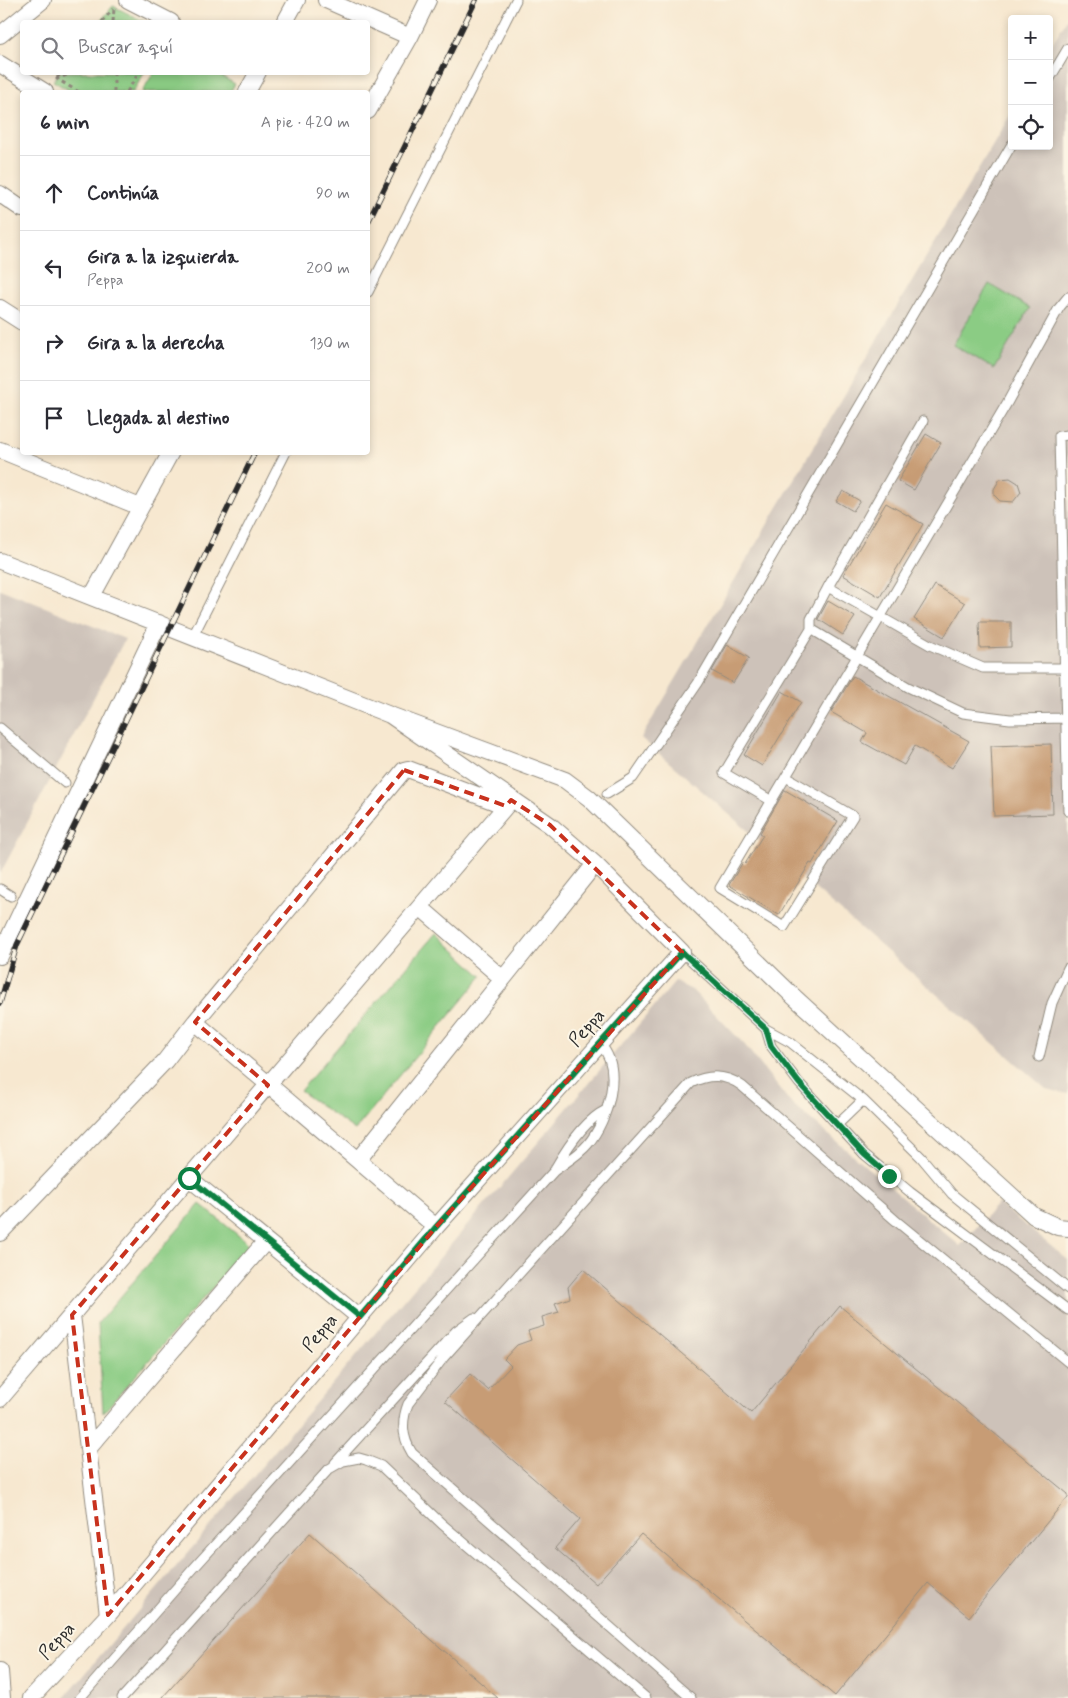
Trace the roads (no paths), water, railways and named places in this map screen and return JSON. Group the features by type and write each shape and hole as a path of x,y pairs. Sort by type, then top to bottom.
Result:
{"street":[{"path":"0,36 43,0"},
{"path":"286,20 297,0"},
{"path":"326,0 410,37"},
{"path":"370,107 410,37 428,0"},
{"path":"119,4 165,20"},
{"path":"0,64 42,90"},
{"path":"249,90 256,75"},
{"path":"0,194 20,207"},
{"path":"0,308 20,321"},
{"path":"0,450 140,507"},
{"path":"92,596 169,455"},
{"path":"0,561 390,715 565,780 589,798 793,996 1034,1216 1058,1227 1068,1228"},
{"path":"0,956 159,624"},
{"path":"390,715 509,803 550,826 594,864 682,952"},
{"path":"0,1234 165,1061 195,1022 404,770 408,769 509,803"},
{"path":"0,1399 509,803"},
{"path":"358,1160 594,864"},
{"path":"420,907 502,979"},
{"name":"Peppa","path":"31,1698 108,1616 436,1227 682,952"},
{"path":"195,1022 436,1227"},
{"path":"189,1178 360,1317"},
{"path":"88,1449 266,1241"},
{"path":"72,1315 108,1616"},
{"path":"0,1671 2,1698"}],"lane":[{"path":"370,288 516,0"},
{"path":"1053,73 1068,48"},
{"path":"607,794 633,778 698,683 1009,150"},
{"path":"786,777 853,816 784,927 720,888 1007,403 1059,308 1068,297"},
{"path":"772,801 724,773 811,629 811,619 828,587 923,421"},
{"path":"1068,435 1059,436 1065,534 1068,811"},
{"path":"192,638 284,455"},
{"path":"828,587 930,645 983,668 1066,668"},
{"path":"811,629 908,687 963,713 1010,719 1067,718"},
{"path":"0,728 65,783"},
{"path":"0,890 11,896"},
{"path":"682,952 766,1029 790,1042 863,1100 921,1157 952,1194 1068,1289"},
{"path":"1039,1057 1052,1003 1068,968"},
{"path":"766,1029 771,1046 799,1083 864,1154 910,1192 1068,1310"},
{"path":"80,1698 193,1569 554,1171 586,1146 598,1130 606,1110 612,1084 609,1057 600,1044"},
{"path":"691,1698 419,1460 407,1446 403,1429 404,1412 408,1404 444,1357 691,1083 698,1079 715,1076 734,1081 742,1086 895,1220 1068,1362"},
{"path":"837,1125 863,1100"},
{"path":"122,1698 456,1331 490,1306"},
{"path":"329,1469 351,1459 366,1460 380,1466 442,1524 646,1698"}],"railway":[{"path":"370,218 476,0"},
{"path":"0,1003 17,945 254,455"}]}
